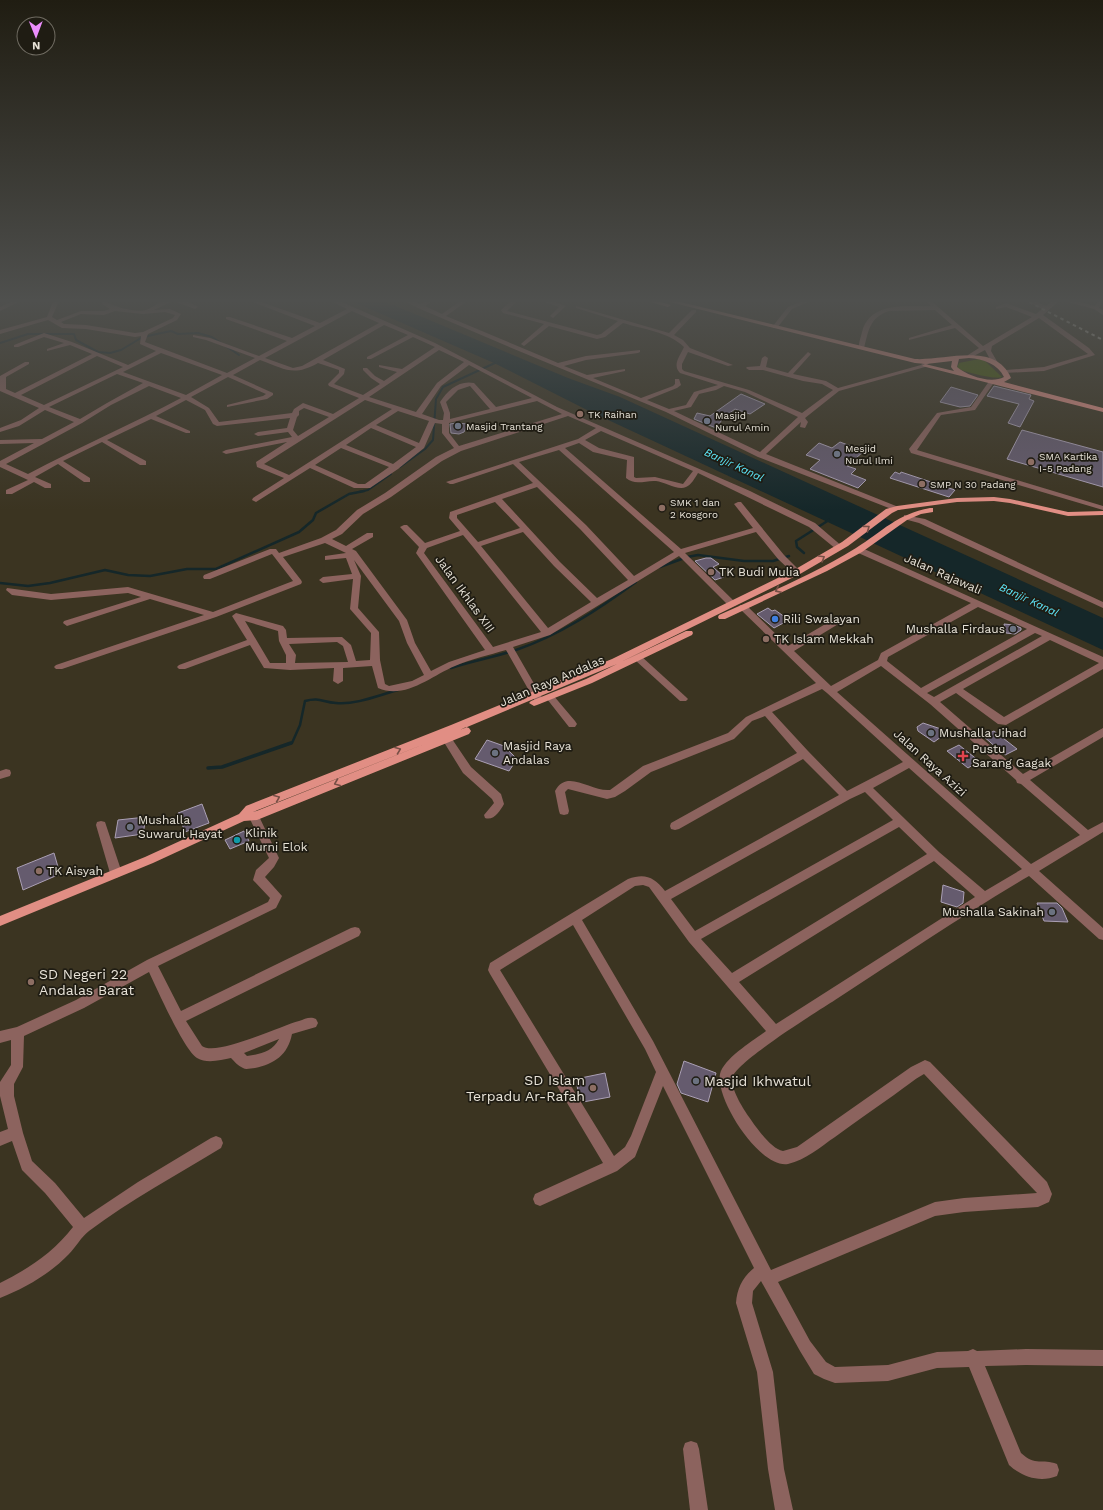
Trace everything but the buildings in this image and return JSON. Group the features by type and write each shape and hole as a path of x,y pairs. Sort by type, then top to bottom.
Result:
{"main road":[{"path":"945,369 1103,410"},
{"path":"957,369 962,374"},
{"path":"1002,369 1033,391"},
{"path":"994,382 1006,380 1008,378 1006,373"},
{"path":"893,510 957,500 1001,500 1068,514 1103,513"},
{"path":"906,517 931,510 961,505 969,501"},
{"name":"Jalan Raya Andalas","path":"350,773 447,739 585,675 743,607 801,575 893,510"},
{"name":"Jalan Raya Andalas","path":"0,920 116,873 249,814 537,698 550,697 638,658 732,604 861,549 906,517"}],"street":[{"path":"15,369 3,376 2,389 80,422"},
{"path":"16,395 67,369"},
{"path":"0,430 6,429 38,413 44,407 123,369"},
{"path":"213,369 271,394 265,398 229,406"},
{"path":"9,492 58,461 151,416 239,369"},
{"path":"342,369 342,373 331,385 435,421 447,422 537,399"},
{"path":"365,369 370,375 383,383"},
{"path":"396,369 402,371"},
{"path":"418,415 431,392 437,385 457,369"},
{"path":"483,369 568,414 697,470 812,525 842,546"},
{"path":"569,369 668,411 761,455 893,510"},
{"path":"680,369 757,395 802,417 805,422 803,427"},
{"path":"768,369 827,383 837,390"},
{"path":"789,375 794,369"},
{"path":"761,455 802,417 837,390 906,369"},
{"path":"1006,373 1040,369"},
{"path":"586,377 623,370"},
{"path":"290,478 260,466 259,463 364,397 402,371"},
{"path":"117,372 185,397 209,410 216,424 296,415"},
{"path":"641,400 675,387 678,385 678,380"},
{"path":"994,382 973,409 939,414 914,451 1103,508"},
{"path":"0,464 80,422 109,404 147,384"},
{"path":"458,449 445,433 447,412 443,402 448,393 455,388 472,384 495,410"},
{"path":"668,411 689,406 696,393 714,389 724,384"},
{"path":"290,430 297,409 310,399"},
{"path":"303,405 334,416"},
{"path":"256,500 398,408"},
{"path":"278,556 324,540 339,532 360,512 458,449 568,414"},
{"path":"151,416 188,432"},
{"path":"309,465 357,486 370,485 422,446 435,421"},
{"path":"371,426 422,446"},
{"path":"450,482 580,440 601,428"},
{"path":"290,430 297,439"},
{"path":"258,434 290,430"},
{"path":"226,452 297,439"},
{"path":"0,442 45,440"},
{"path":"101,440 143,463"},
{"path":"580,440 596,450 632,459 631,479 643,481 654,479 684,486 697,470"},
{"path":"340,445 395,467"},
{"path":"560,447 682,555 732,604"},
{"path":"58,461 88,480"},
{"path":"514,461 583,527 634,580"},
{"path":"0,464 48,486"},
{"path":"538,484 453,514 452,517 547,633"},
{"path":"497,499 557,564 597,603"},
{"path":"738,504 784,559 801,575"},
{"path":"922,521 931,510"},
{"path":"906,517 922,521 1103,605"},
{"path":"404,527 424,547"},
{"path":"476,546 525,529"},
{"path":"348,552 356,576 353,607 356,613 375,632 376,662 381,686 385,689 414,684 448,665 491,651 510,649 547,633 634,580 682,555 758,529"},
{"name":"Jalan Ikhlas XIII","path":"464,532 424,547 420,550 421,554 491,651"},
{"path":"328,558 348,552 370,534"},
{"path":"324,540 330,541 348,552 353,553 403,620 411,643 429,676"},
{"name":"Jalan Rajawali","path":"861,549 1103,661"},
{"path":"59,667 213,616 298,582 273,551 207,577"},
{"path":"323,580 356,576"},
{"path":"10,590 12,592 51,597 122,590 152,596 213,616"},
{"path":"67,623 152,596"},
{"path":"564,811 560,792 565,785 572,785 607,795 613,794 637,774 647,769 730,736 749,719 882,662 884,655 978,603"},
{"name":"Jalan Raya Azizi","path":"743,607 826,687 1103,935"},
{"path":"227,610 238,617 278,626 282,630 283,641 291,655 290,667"},
{"path":"238,617 266,666 339,666 376,662"},
{"path":"788,650 837,621"},
{"path":"921,692 1035,629"},
{"path":"934,702 1050,636"},
{"path":"283,641 339,638 347,645 353,665"},
{"path":"182,667 252,641"},
{"path":"510,649 537,698"},
{"path":"638,658 683,698"},
{"path":"977,661 990,670"},
{"path":"882,662 934,702 1021,780 1088,836"},
{"path":"956,689 998,719 1006,722 1103,665"},
{"path":"338,681 339,666"},
{"path":"550,697 572,724"},
{"path":"766,711 804,754 846,796"},
{"path":"1021,780 1103,732"},
{"path":"447,739 467,770 497,797 499,804 489,815"},
{"path":"675,826 804,754"},
{"path":"664,897 846,796 910,763"},
{"path":"866,787 935,855 984,897"},
{"path":"0,1038 18,1033 80,1004 151,964 274,904 276,896 258,878 259,874 271,865 274,858 249,814"},
{"path":"693,938 900,821"},
{"path":"101,825 116,873"},
{"path":"784,1510 776,1469 765,1372 744,1302 744,1294 751,1279 765,1275 935,1209 964,1205 1038,1200 1044,1197 1045,1194 1042,1187 925,1066 802,1152 791,1157 776,1156 761,1143 739,1115 732,1103 726,1083 726,1076 732,1067 775,1032 984,897 1103,826"},
{"path":"730,981 935,855"},
{"path":"612,1166 494,970 494,967 632,882 643,880 653,884 693,938 775,1032"},
{"path":"575,918 649,1046 765,1275 820,1368 829,1374 835,1375 888,1373 936,1360 973,1358 1103,1358"},
{"path":"178,1019 355,932"},
{"path":"151,964 178,1019 197,1050 202,1054 217,1055 233,1052 287,1030 312,1023"},
{"path":"233,1052 245,1063 272,1056 282,1050 286,1042 287,1030"},
{"path":"18,1033 16,1067 7,1082 7,1096 16,1133 27,1165 50,1188 82,1228"},
{"path":"540,1199 612,1166 630,1152 662,1072"},
{"path":"0,1139 16,1133"},
{"path":"0,1291 30,1276 52,1262 69,1245 82,1228 143,1187 216,1143"},
{"path":"973,1358 1015,1459 1021,1465 1029,1469 1040,1471 1051,1470"},
{"path":"691,1449 699,1510"}],"green space":[{"path":"960,369 994,369 1002,377 998,378 966,372"}],"water":[{"name":"Banjir Kanal","path":"507,369 548,369 620,397 1103,618 1103,650 591,412"}],"waterway":[{"path":"400,467 425,449 433,440 436,399 443,387 481,369"},
{"path":"359,492 368,490 391,474"},
{"path":"359,492 364,491"},
{"path":"0,583 28,586 50,583 105,570 128,575 150,576 187,569 216,569 299,532 313,520 316,513 349,494 359,492"},
{"path":"804,553 797,547 796,541 829,520"},
{"path":"660,567 687,557 698,555 744,561 773,561 789,556"},
{"path":"451,668 516,650 548,637 608,602 636,582"},
{"path":"288,744 292,743 300,725 305,701 314,699 336,703 351,703 398,690"},
{"path":"208,768 222,767 288,744"}],"place":[{"name":"TK Raihan","path":"580,414"},
{"name":"Masjid Nurul Amin","path":"707,421"},
{"name":"Masjid Trantang","path":"458,426"},
{"name":"Mesjid Nurul Ilmi","path":"837,454"},
{"name":"SMA Kartika I-5 Padang","path":"1031,462"},
{"name":"SMP N 30 Padang","path":"922,484"},
{"name":"SMK 1 dan 2 Kosgoro","path":"662,508"},
{"name":"TK Budi Mulia","path":"711,572"},
{"name":"Rili Swalayan","path":"775,619"},
{"name":"Mushalla Firdaus","path":"1013,629"},
{"name":"TK Islam Mekkah","path":"766,639"},
{"name":"Mushalla Jihad","path":"931,733"},
{"name":"Masjid Raya Andalas","path":"495,753"},
{"name":"Pustu Sarang Gagak","path":"963,756"},
{"name":"Mushalla Suwarul Hayat","path":"130,827"},
{"name":"Klinik Murni Elok","path":"237,840"},
{"name":"TK Aisyah","path":"39,871"},
{"name":"Mushalla Sakinah","path":"1052,912"},
{"name":"SD Negeri 22 Andalas Barat","path":"31,982"},
{"name":"Masjid Ikhwatul","path":"696,1081"},
{"name":"SD Islam Terpadu Ar-Rafah","path":"593,1088"}]}
